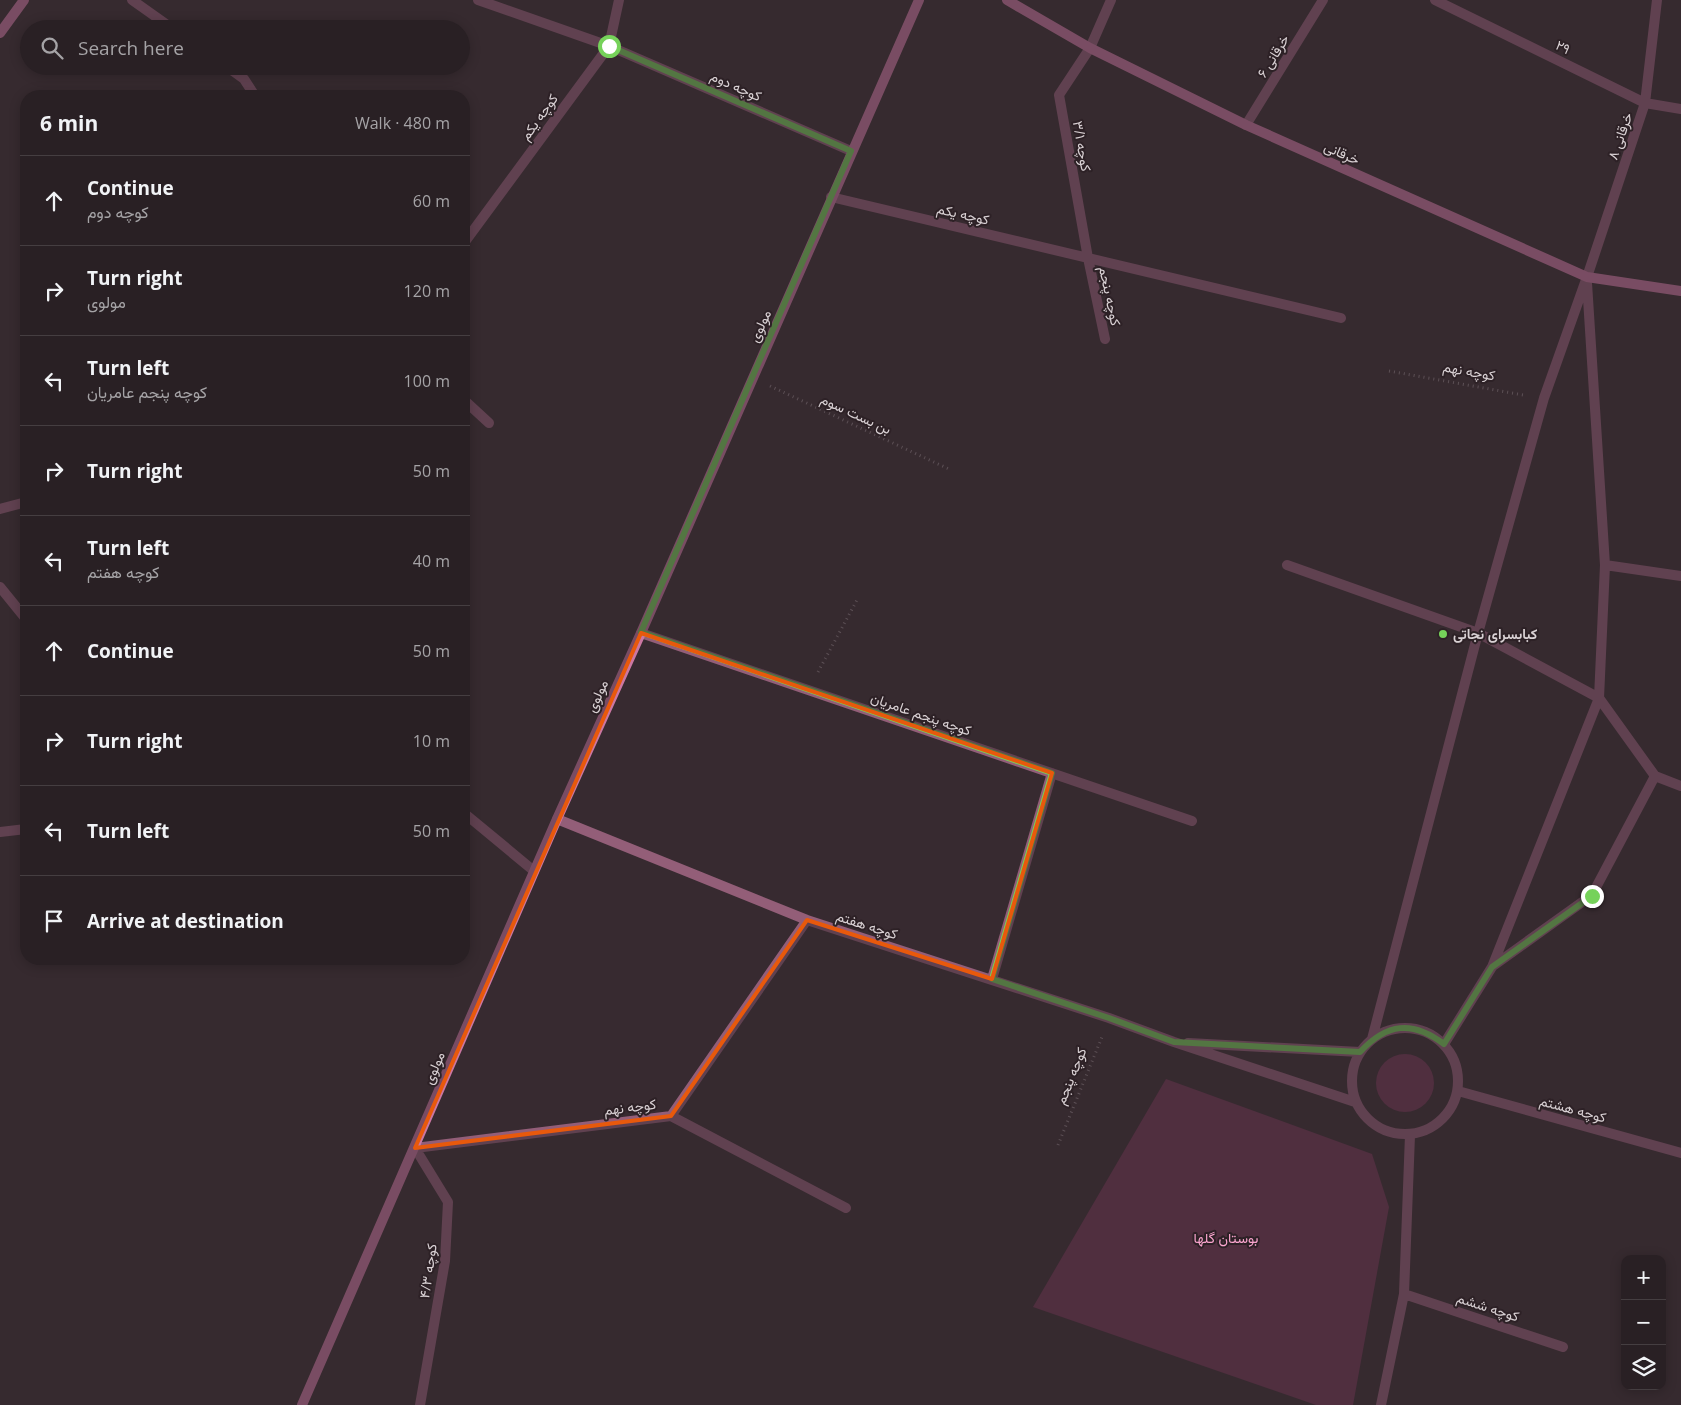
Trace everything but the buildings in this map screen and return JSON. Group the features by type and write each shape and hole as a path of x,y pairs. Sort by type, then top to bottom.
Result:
{"street":[{"path":"132,0 160,20"},
{"name":"کوچه دوم","path":"478,0 609,46 851,151"},
{"name":"کوچه یکم","path":"470,235 609,46 619,0"},
{"name":"مولوی","path":"302,1405 557,818 641,632 919,0"},
{"name":"خرقانی","path":"1007,0 1090,48 1246,126 1587,277 1681,291"},
{"name":"کوچه ۳/۱","path":"1088,258 1059,95 1090,48 1111,0"},
{"name":"خرقانی ۶","path":"1246,126 1323,0"},
{"name":"۲۹","path":"1435,0 1646,103 1681,109"},
{"name":"خرقانی ۸","path":"1372,1039 1478,634 1544,398 1646,103 1657,0"},
{"path":"0,33 21,1"},
{"path":"238,75 252,90"},
{"name":"کوچه یکم","path":"831,197 1341,318"},
{"name":"کوچه پنجم","path":"1088,258 1105,339"},
{"path":"1444,1044 1492,967 1599,698 1604,564 1587,277"},
{"path":"470,406 489,423"},
{"path":"0,509 20,504"},
{"path":"1604,564 1681,576"},
{"path":"1287,565 1478,634 1599,698 1655,776 1681,786"},
{"path":"0,587 20,612"},
{"name":"کوچه پنجم عامریان","path":"641,632 1192,821"},
{"path":"992,979 1052,773"},
{"path":"1492,967 1592,896 1655,776"},
{"path":"470,818 534,871"},
{"name":"کوچه هفتم","path":"557,818 808,920 992,979 1355,1102"},
{"path":"0,832 20,830"},
{"name":"کوچه نهم","path":"415,1148 671,1116 808,920"},
{"path":"1401,1028 1416,1029 1431,1034 1444,1044 1453,1058 1458,1075 1458,1092 1452,1108 1441,1121 1426,1131 1410,1135 1393,1134 1377,1127 1364,1116 1355,1102 1351,1084 1353,1068 1360,1052 1372,1039 1386,1031 1401,1028"},
{"path":"1174,1042 1360,1052"},
{"name":"کوچه هشتم","path":"1458,1092 1681,1153"},
{"path":"671,1116 846,1208"},
{"path":"1381,1405 1404,1294 1410,1135"},
{"name":"کوچه ۴/۳","path":"415,1148 448,1202 445,1261 420,1405"},
{"name":"کوچه ششم","path":"1404,1294 1563,1347"}],"path":[{"name":"کوچه نهم","path":"1389,371 1544,398"},
{"name":"بن بست سوم","path":"752,378 951,470"},
{"path":"808,690 857,600"},
{"name":"کوچه پنجم","path":"1058,1144 1109,1018"}],"highlighted area":[{"path":"641,633 1052,773 992,979 807,920 671,1116 415,1148"}],"green space":[{"path":"1399,1054 1411,1054 1426,1062 1434,1077 1434,1089 1426,1104 1411,1112 1399,1112 1384,1104 1376,1089 1376,1077 1384,1062"},
{"name":"بوستان گلها","path":"1166,1079 1372,1154 1389,1207 1353,1405 1316,1405 1033,1307"}],"place":[{"name":"کبابسرای نجاتی","path":"1443,634"}],"route":[{"path":"609,46 851,151 641,632 1052,773 992,979 1174,1042 1360,1052 1372,1039 1386,1031 1401,1028 1416,1029 1431,1034 1444,1044 1492,967 1592,896"}]}
